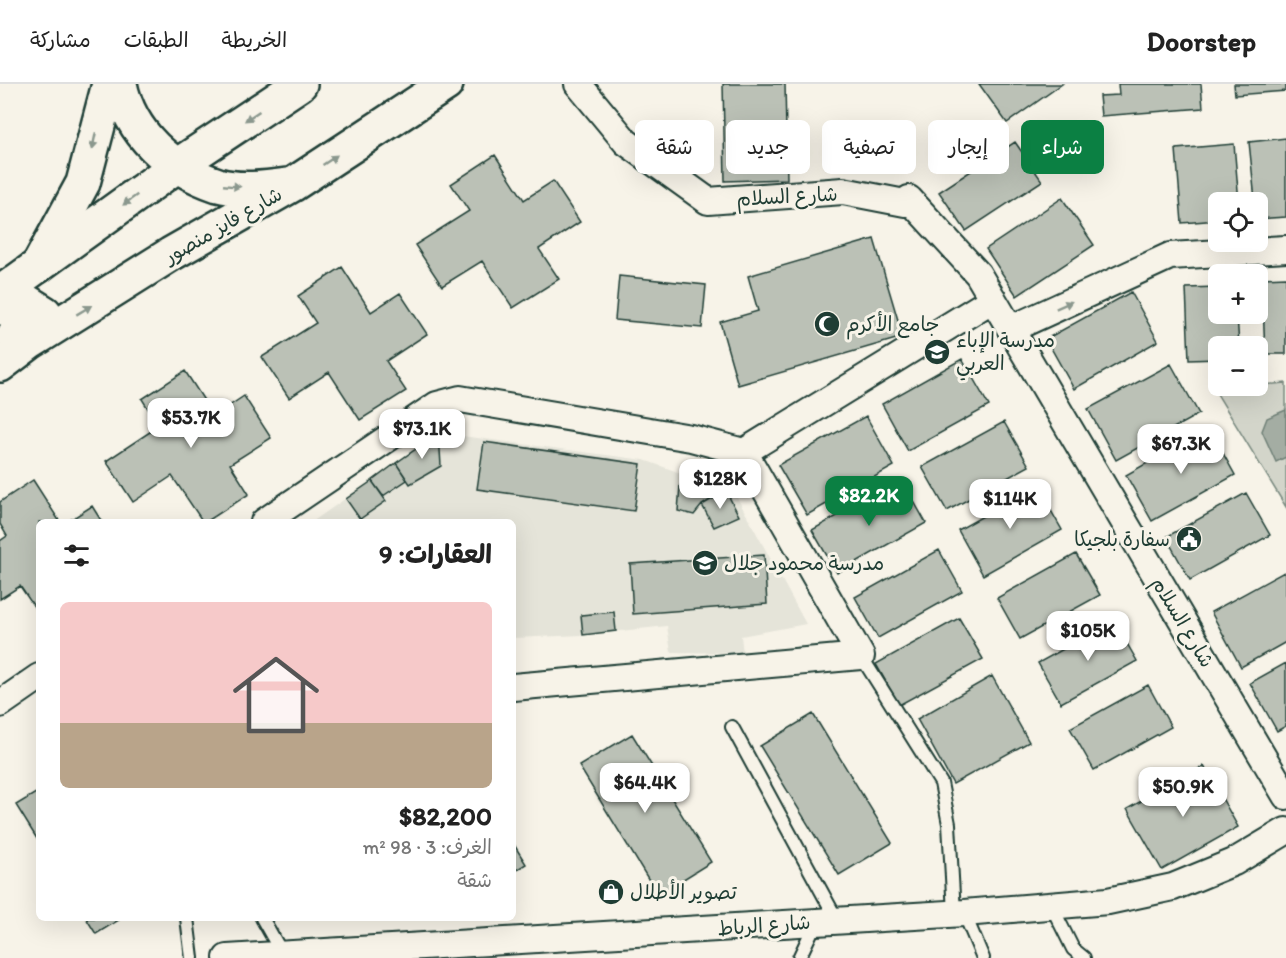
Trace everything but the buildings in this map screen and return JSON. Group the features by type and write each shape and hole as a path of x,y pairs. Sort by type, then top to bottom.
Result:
{"main road":[{"path":"38,266 83,183 109,84"},
{"path":"120,84 124,101 137,127 156,151 178,166 219,185 259,189 292,185"},
{"path":"0,293 178,166 300,84"},
{"name":"شارع فايز منصور","path":"0,365 29,343 171,254 292,185 446,84"},
{"path":"0,308 21,298 45,313 0,344"}],"street":[{"name":"شارع السلام","path":"578,84 626,142 708,201 843,191 905,204 909,199 978,274 1286,796"},
{"path":"1011,329 1170,256 1286,249"},
{"path":"744,452 993,299"},
{"path":"268,519 437,405 460,399 692,438 744,452 861,656 516,687"},
{"path":"0,704 36,679"},
{"name":"شارع الرباط","path":"227,958 378,954 1108,901 1173,887 1234,862 1286,831"}],"lane":[{"path":"861,656 941,783 949,824 959,913 983,958"},
{"path":"732,728 827,921 799,958"},
{"path":"1051,905 1073,949 1084,958"},
{"path":"187,921 192,958"},
{"path":"264,921 283,955"}],"shaded area":[{"path":"1286,383 1286,507 1218,396 1268,396 1268,384"},
{"path":"1286,410 1286,457 1276,462 1262,431 1267,418"},
{"path":"439,433 644,460 734,492 806,624 741,636 743,653 671,652 667,626 583,635 516,638 516,519 316,519"}],"place":[{"name":"جامع الأكرم","path":"827,324"},
{"name":"مدرسة الإباء العربي","path":"937,352"},
{"name":"سفارة بلجيكا","path":"1189,539"},
{"name":"مدرسة محمود جلال","path":"705,563"},
{"name":"تصوير الأطلال","path":"611,892"}]}
